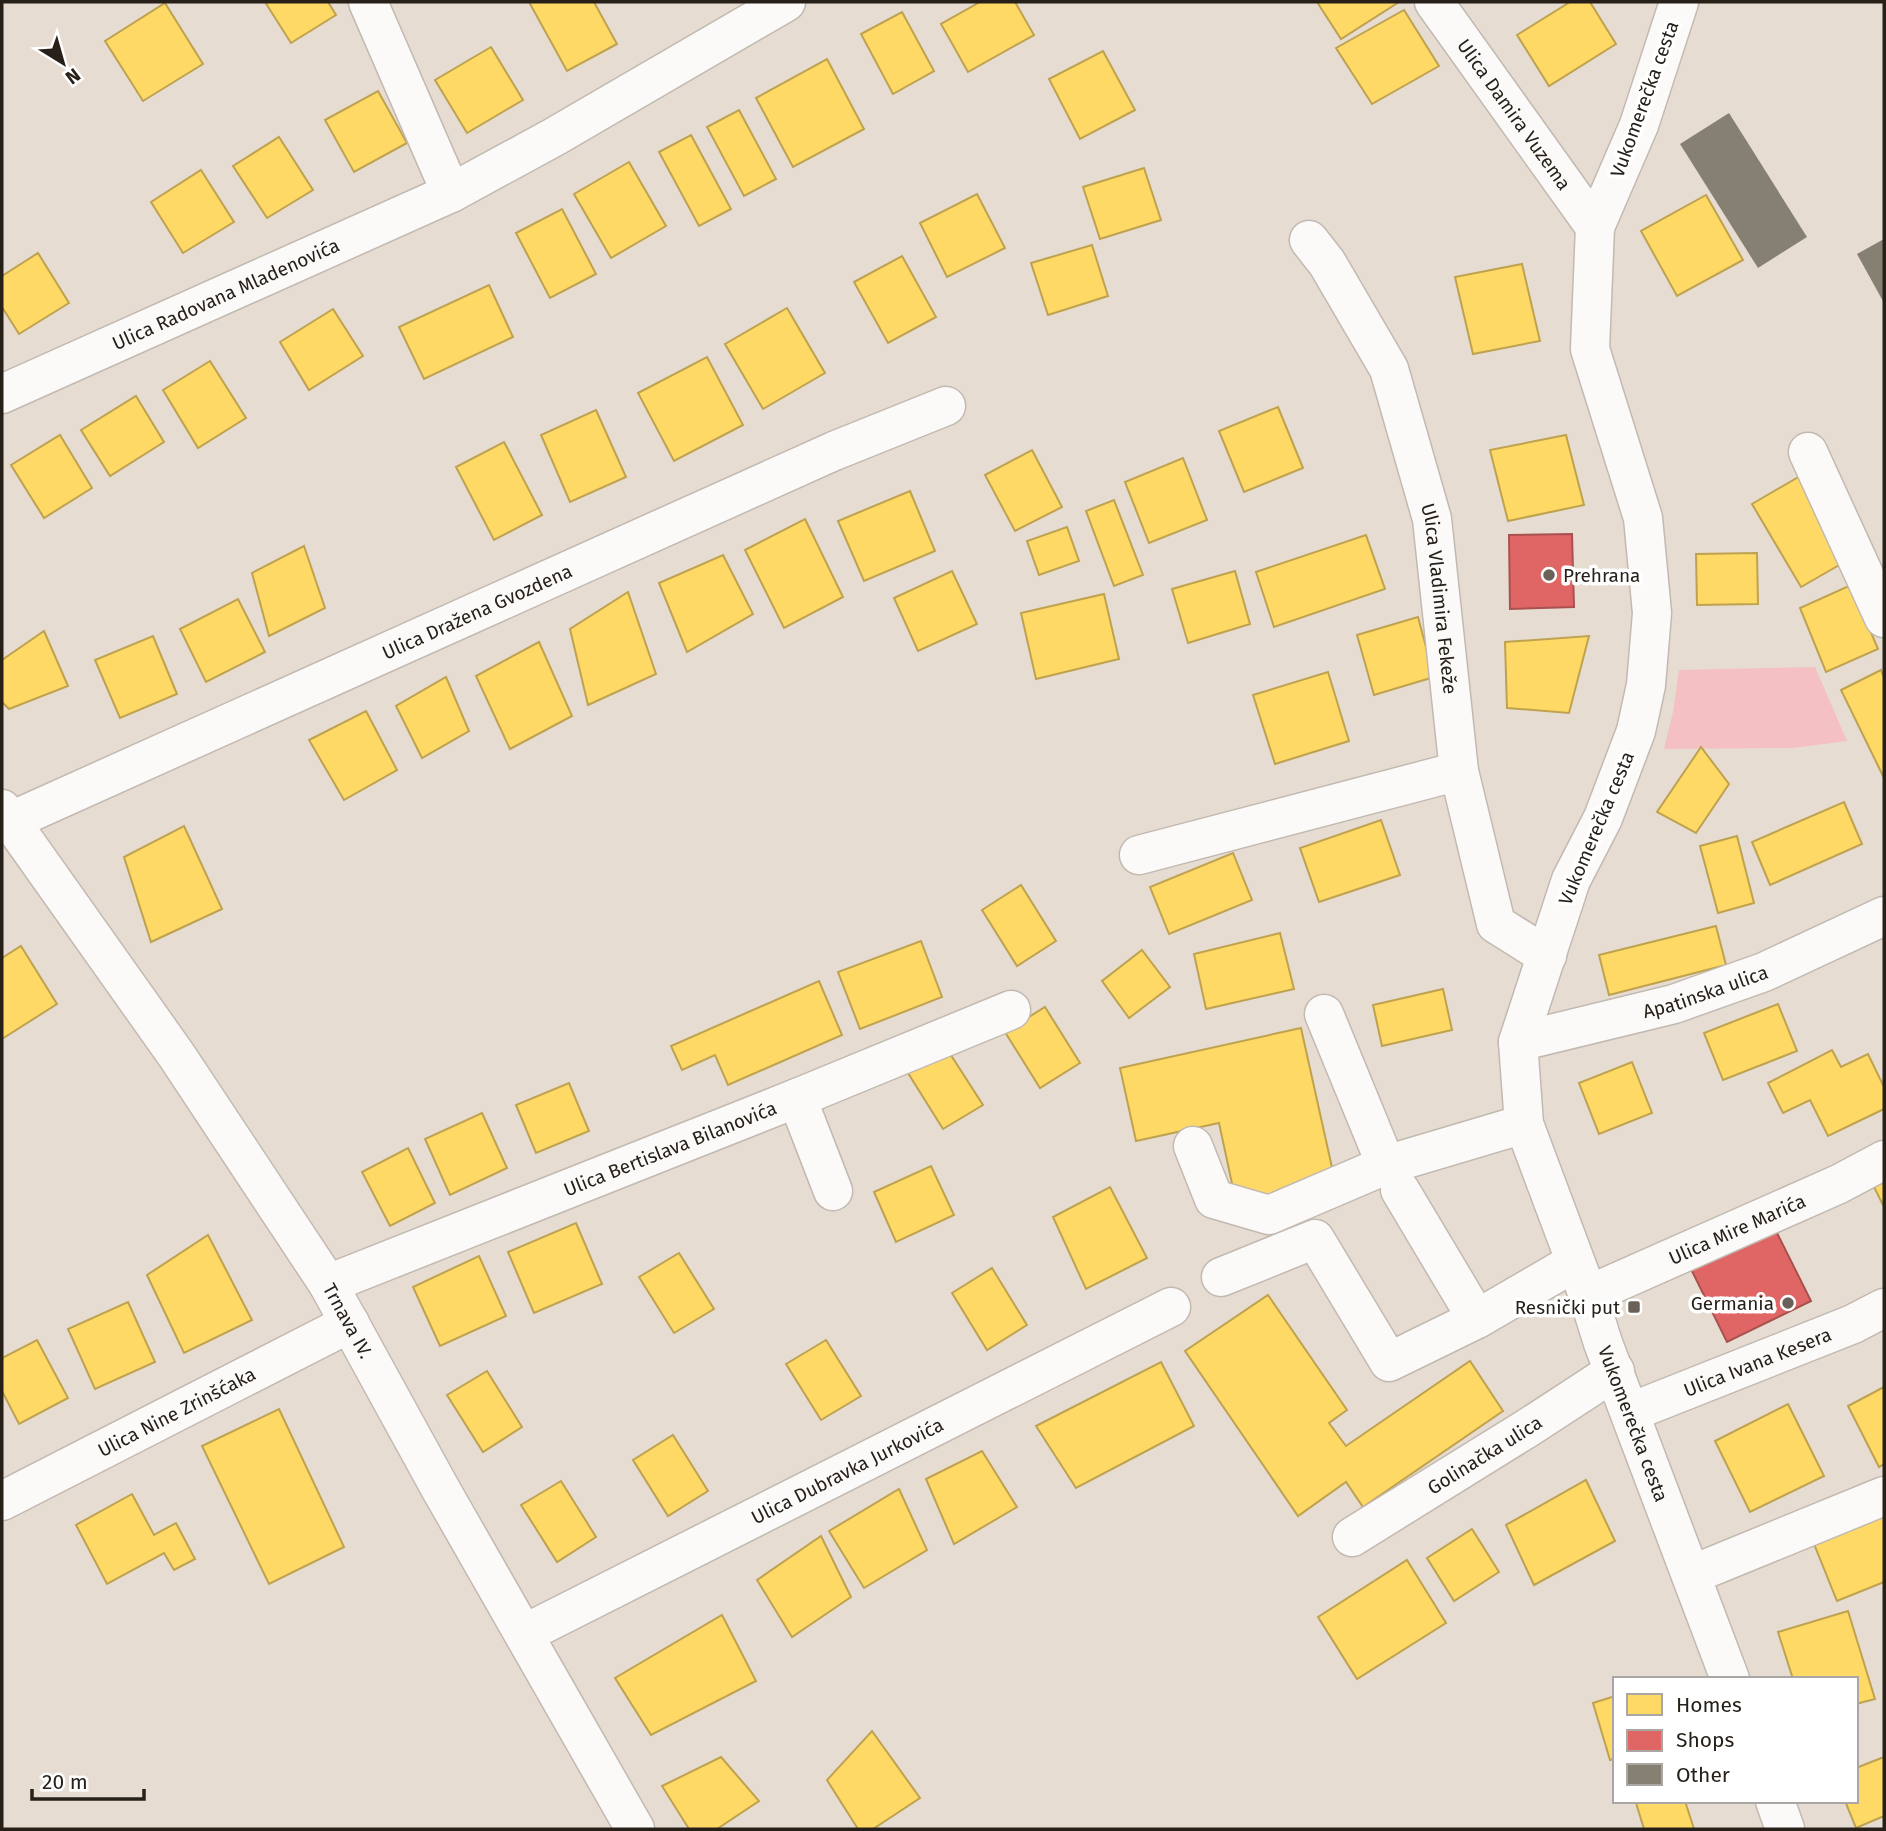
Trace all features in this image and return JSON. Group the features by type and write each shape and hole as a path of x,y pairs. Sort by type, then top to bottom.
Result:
{"street":[{"path":"368,2 451,193"},
{"name":"Ulica Radovana Mladenovića","path":"2,394 451,193 554,137 786,2"},
{"name":"Ulica Damira Vuzema","path":"1434,2 1595,227"},
{"name":"Vukomerečka cesta","path":"1679,2 1639,125 1595,227 1590,349 1643,519 1652,613 1646,685 1636,731 1603,818 1571,880 1518,1042 1524,1124 1729,1677"},
{"name":"Ulica Vladimira Fekeže","path":"1309,240 1327,263 1389,369 1432,519 1459,771 1496,924 1547,956"},
{"name":"Ulica Dražena Gvozdena","path":"9,829 834,451 946,406"},
{"path":"1808,452 1884,618"},
{"path":"1139,855 1459,771"},
{"name":"Trnava IV.","path":"9,829 177,1056 328,1284 635,1829"},
{"name":"Apatinska ulica","path":"1518,1042 1687,999 1764,972 1884,916"},
{"name":"Ulica Bertislava Bilanovića","path":"328,1284 1011,1010"},
{"path":"1324,1014 1393,1178 1477,1319"},
{"path":"797,1098 833,1191"},
{"path":"1193,1146 1214,1199 1269,1215 1393,1178 1524,1124"},
{"name":"Ulica Mire Marića","path":"1221,1278 1315,1239 1389,1362 1477,1319 1839,1184 1884,1160"},
{"name":"Ulica Dubravka Jurkovića","path":"524,1634 1171,1307"},
{"name":"Ulica Ivana Kesera","path":"1631,1412 1853,1324 1884,1308"},
{"name":"Ulica Nine Zrinšćaka","path":"2,1501 351,1322"},
{"name":"Golinačka ulica","path":"1352,1537 1615,1371"},
{"path":"1691,1575 1884,1496"},
{"path":"1776,1803 1785,1829"}],"shaded area":[{"path":"1815,667 1847,741 1793,748 1664,749 1679,670"}],"building: Homes":[{"path":"265,2 328,2 336,15 291,43"},
{"path":"529,2 594,2 617,44 567,71"},
{"path":"980,2 1015,2 1034,35 968,72 941,24"},
{"path":"1317,2 1399,2 1341,39"},
{"path":"1570,2 1590,2 1616,44 1549,86 1517,35"},
{"path":"165,3 203,64 143,101 105,41"},
{"path":"1404,10 1439,66 1372,104 1336,48"},
{"path":"902,12 934,71 893,94 861,34"},
{"path":"491,47 523,100 467,133 435,80"},
{"path":"1103,51 1135,110 1080,139 1049,79"},
{"path":"827,59 864,129 793,167 756,98"},
{"path":"378,91 407,143 354,172 325,120"},
{"path":"739,110 776,179 744,196 707,127"},
{"path":"691,135 731,209 699,226 659,152"},
{"path":"279,137 313,190 267,218 233,166"},
{"path":"629,162 666,226 611,258 574,194"},
{"path":"1144,168 1161,220 1100,239 1083,187"},
{"path":"201,170 234,222 183,253 151,202"},
{"path":"977,194 1005,248 947,277 920,223"},
{"path":"1706,195 1743,260 1677,296 1641,231"},
{"path":"562,209 596,274 550,298 516,233"},
{"path":"1092,245 1108,296 1048,315 1031,263"},
{"path":"38,253 69,303 19,334 2,307 2,276"},
{"path":"902,256 936,317 888,343 854,282"},
{"path":"1522,264 1540,341 1473,354 1455,277"},
{"path":"489,285 513,337 424,379 399,327"},
{"path":"787,308 825,373 763,409 725,344"},
{"path":"333,309 363,356 309,390 280,342"},
{"path":"707,357 743,425 674,461 638,393"},
{"path":"210,361 246,418 198,448 163,390"},
{"path":"136,396 164,442 110,476 81,430"},
{"path":"1278,407 1303,468 1244,492 1219,431"},
{"path":"596,410 626,477 570,502 541,435"},
{"path":"60,435 92,488 44,518 11,465"},
{"path":"1566,435 1584,505 1508,521 1490,450"},
{"path":"504,442 542,515 494,540 456,467"},
{"path":"1032,450 1062,507 1015,531 985,475"},
{"path":"1183,458 1207,520 1149,543 1125,482"},
{"path":"1807,472 1855,556 1801,587 1752,504"},
{"path":"910,491 935,551 864,581 838,521"},
{"path":"1114,500 1143,575 1114,586 1086,511"},
{"path":"805,519 843,597 784,628 745,550"},
{"path":"1067,527 1079,561 1039,575 1027,541"},
{"path":"1366,535 1385,589 1274,627 1256,572"},
{"path":"304,546 325,608 269,636 252,573"},
{"path":"1757,553 1758,604 1697,605 1696,554"},
{"path":"723,555 753,614 687,652 659,583"},
{"path":"952,571 977,624 918,651 894,598"},
{"path":"1235,571 1250,624 1188,643 1172,589"},
{"path":"1851,585 1878,649 1826,672 1800,608"},
{"path":"628,592 656,674 588,705 570,629"},
{"path":"1104,594 1119,659 1036,679 1021,613"},
{"path":"238,599 265,652 206,682 180,629"},
{"path":"1418,617 1434,677 1374,695 1357,635"},
{"path":"44,631 68,686 9,709 2,702 2,660"},
{"path":"153,636 177,694 120,718 95,660"},
{"path":"1589,636 1569,713 1507,708 1505,642"},
{"path":"539,642 572,716 510,749 476,676"},
{"path":"1881,670 1884,678 1884,778 1841,690"},
{"path":"1328,672 1349,741 1275,764 1253,695"},
{"path":"446,677 469,731 422,758 396,706"},
{"path":"366,711 397,770 344,800 309,740"},
{"path":"1701,747 1729,784 1696,833 1657,812"},
{"path":"1844,802 1862,844 1770,885 1752,842"},
{"path":"1381,820 1400,875 1319,902 1300,848"},
{"path":"184,826 222,909 151,942 124,857"},
{"path":"1737,836 1754,903 1718,913 1700,846"},
{"path":"1233,853 1252,900 1169,934 1150,887"},
{"path":"1021,885 1056,941 1017,966 982,910"},
{"path":"1716,926 1726,965 1609,995 1599,955"},
{"path":"1280,933 1294,989 1206,1009 1194,954"},
{"path":"921,941 942,997 860,1029 838,972"},
{"path":"21,946 57,1004 2,1039 2,958"},
{"path":"1142,950 1170,987 1129,1018 1102,981"},
{"path":"819,981 842,1035 728,1085 715,1055 682,1070 671,1046"},
{"path":"1443,989 1452,1030 1382,1046 1373,1005"},
{"path":"1778,1004 1797,1051 1723,1080 1704,1033"},
{"path":"1045,1007 1080,1063 1040,1088 1005,1032"},
{"path":"1301,1028 1335,1181 1236,1202 1219,1123 1136,1141 1120,1068"},
{"path":"947,1049 983,1105 943,1129 908,1073"},
{"path":"1832,1050 1841,1067 1868,1054 1884,1087 1884,1109 1828,1136 1810,1100 1783,1113 1768,1083"},
{"path":"1632,1062 1652,1113 1599,1134 1579,1083"},
{"path":"569,1083 589,1131 536,1153 516,1105"},
{"path":"482,1113 507,1168 450,1195 425,1139"},
{"path":"408,1148 435,1203 390,1226 362,1172"},
{"path":"931,1166 954,1215 896,1242 874,1192"},
{"path":"1884,1176 1884,1207 1872,1183"},
{"path":"1110,1187 1147,1258 1086,1289 1053,1217"},
{"path":"576,1223 602,1284 534,1313 508,1252"},
{"path":"208,1235 252,1320 184,1353 147,1275"},
{"path":"679,1253 714,1309 674,1333 639,1277"},
{"path":"479,1256 506,1316 440,1346 413,1287"},
{"path":"992,1268 1027,1325 987,1350 952,1293"},
{"path":"1268,1295 1347,1410 1329,1423 1346,1446 1470,1361 1503,1411 1363,1507 1346,1482 1298,1516 1185,1351"},
{"path":"128,1302 155,1362 95,1389 68,1329"},
{"path":"37,1340 68,1398 19,1424 2,1391 2,1358"},
{"path":"826,1340 861,1396 821,1420 786,1364"},
{"path":"1161,1362 1194,1426 1076,1488 1036,1426"},
{"path":"487,1371 522,1427 483,1452 447,1395"},
{"path":"1884,1387 1884,1464 1879,1467 1848,1406"},
{"path":"1788,1404 1824,1476 1750,1512 1715,1441"},
{"path":"279,1409 344,1547 269,1584 202,1446"},
{"path":"673,1435 708,1491 668,1516 633,1460"},
{"path":"982,1451 1017,1507 954,1544 926,1479"},
{"path":"1586,1480 1615,1541 1534,1585 1506,1525"},
{"path":"561,1481 596,1537 557,1562 521,1505"},
{"path":"899,1489 927,1550 864,1588 829,1531"},
{"path":"132,1494 154,1535 176,1523 195,1559 174,1570 164,1553 107,1584 76,1525"},
{"path":"1884,1504 1884,1582 1837,1601 1810,1534"},
{"path":"1472,1529 1499,1572 1454,1601 1427,1558"},
{"path":"821,1536 851,1597 792,1637 757,1580"},
{"path":"1407,1560 1446,1623 1357,1679 1318,1617"},
{"path":"1848,1611 1875,1699 1858,1703 1858,1677 1792,1677 1778,1632"},
{"path":"722,1615 756,1681 651,1735 615,1678"},
{"path":"1613,1697 1613,1759 1610,1760 1593,1703"},
{"path":"872,1731 920,1798 873,1829 858,1829 827,1780"},
{"path":"721,1757 759,1801 717,1829 689,1829 662,1786"},
{"path":"1884,1757 1884,1816 1856,1828 1846,1803 1858,1803 1858,1767"},
{"path":"1636,1803 1686,1803 1694,1829 1644,1829"}],"building: Shops":[{"path":"1572,534 1574,607 1510,609 1509,535"},
{"path":"1774,1227 1811,1301 1727,1342 1691,1269"}],"building: Other":[{"path":"1729,113 1807,237 1758,268 1680,144"},
{"path":"1884,239 1884,303 1857,254"}],"place":[{"name":"Prehrana","path":"1549,575"},
{"name":"Germania","path":"1788,1303"},
{"name":"Resnički put","path":"1634,1307"}]}
